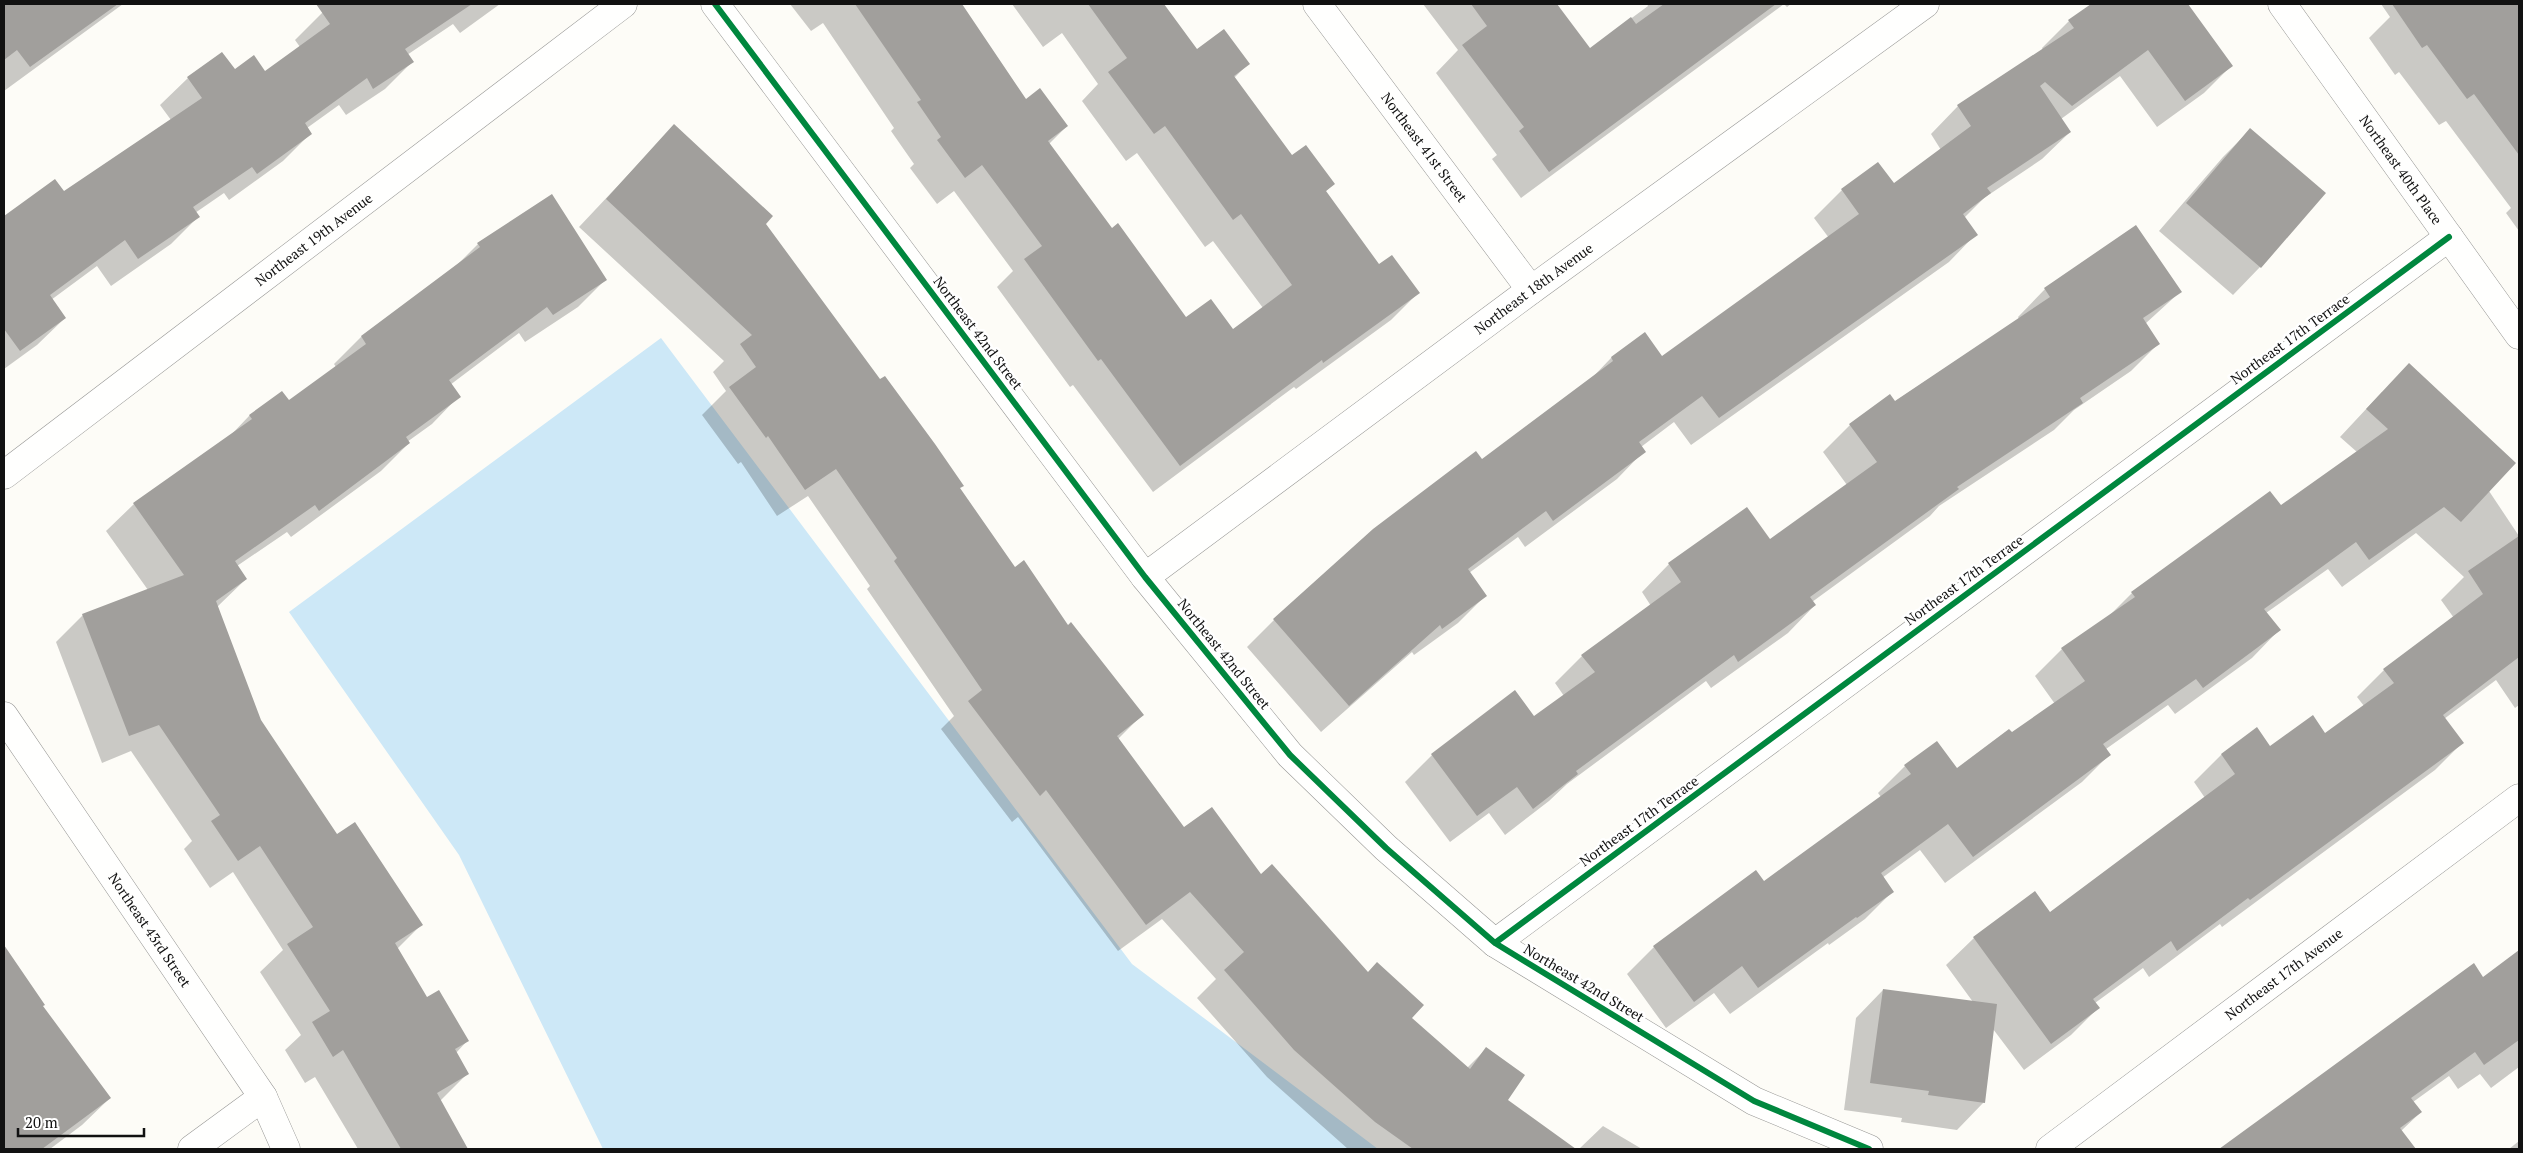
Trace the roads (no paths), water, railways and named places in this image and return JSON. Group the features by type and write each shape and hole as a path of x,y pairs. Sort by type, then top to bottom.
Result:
{"street":[{"name":"Northeast 19th Avenue","path":"4,475 623,4"},
{"name":"Northeast 42nd Street","path":"715,4 1145,577 1290,755 1386,848 1495,943 1754,1101 1869,1149"},
{"name":"Northeast 41st Street","path":"1317,4 1531,290"},
{"name":"Northeast 18th Avenue","path":"1145,577 1531,290 1925,4"},
{"name":"Northeast 40th Place","path":"2282,4 2519,335"},
{"name":"Northeast 17th Terrace","path":"1495,943 2449,237"},
{"name":"Northeast 43rd Street","path":"4,716 263,1097 286,1149"},
{"name":"Northeast 17th Avenue","path":"2050,1149 2519,798"},
{"path":"192,1149 263,1097"}],"water":[{"path":"661,338 1132,964 1378,1149 603,1149 459,855 289,612"}]}
